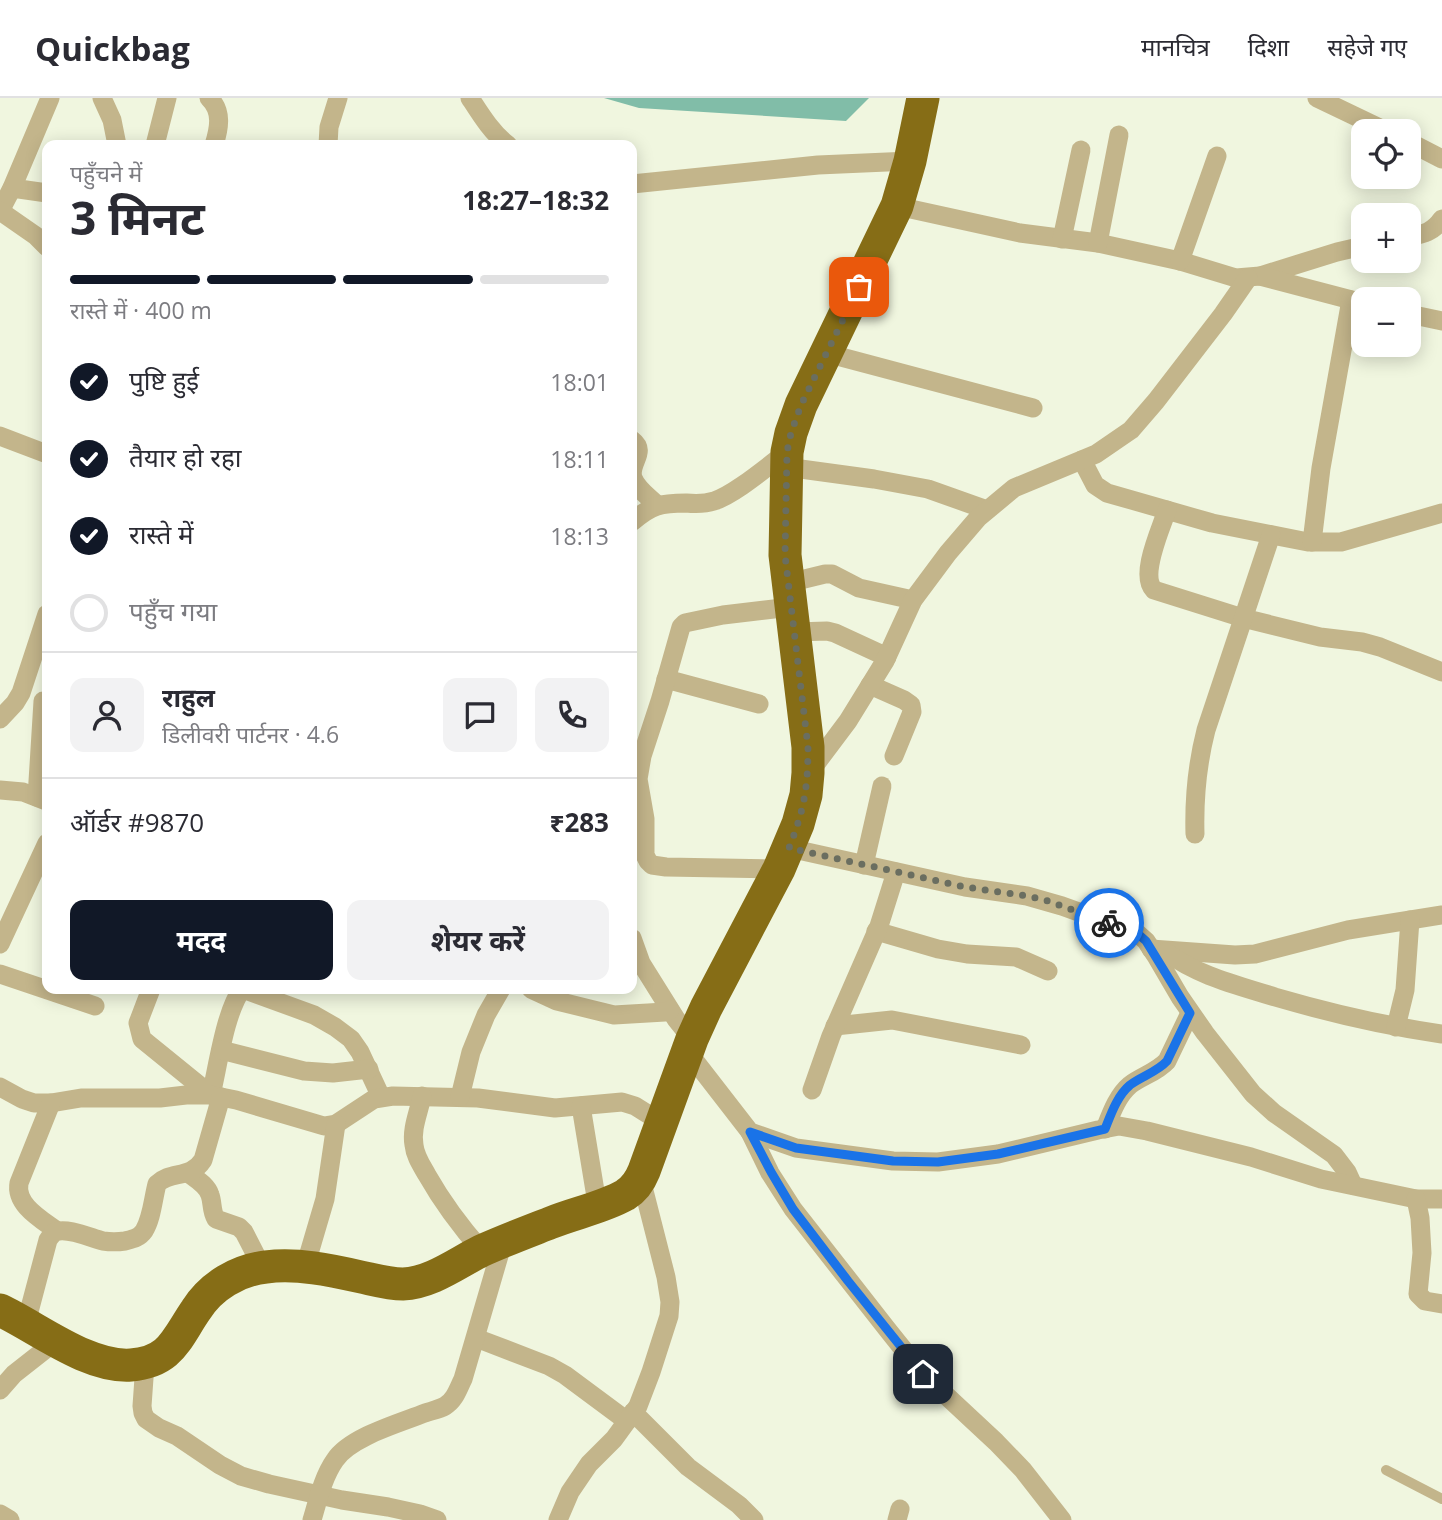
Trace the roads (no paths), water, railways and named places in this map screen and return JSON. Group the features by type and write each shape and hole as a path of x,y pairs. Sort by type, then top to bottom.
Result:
{"highway":[{"path":"13,1317 55,1341 108,1363 145,1364 171,1349 196,1308 221,1283 239,1274 281,1265 404,1284 420,1281 493,1246 617,1199 635,1188 641,1179 706,1008 784,859 806,795 808,747 785,555 786,460 791,433 801,405 897,206 910,161 923,98"}],"street":[{"path":"42,242 0,211 50,98"},
{"path":"102,98 112,120 116,140"},
{"path":"156,140 167,98"},
{"path":"328,140 329,127 338,98"},
{"path":"470,98 501,140"},
{"path":"1318,98 1361,119"},
{"path":"212,99 217,107 219,120 215,140"},
{"path":"1098,243 1119,135"},
{"path":"1421,148 1442,159"},
{"path":"1062,239 1081,150"},
{"path":"1180,261 1217,156"},
{"path":"637,183 818,165 910,161"},
{"path":"12,188 42,191"},
{"path":"897,206 987,226 1098,243 1180,261 1236,278 1254,277 1351,249"},
{"path":"1421,234 1440,225"},
{"path":"1254,277 1351,301"},
{"path":"808,773 848,721 887,657 913,600 978,518 1014,488 1096,454 1131,430 1254,277"},
{"path":"1421,317 1442,321"},
{"path":"1312,542 1321,468 1351,330"},
{"path":"826,353 1033,408"},
{"path":"0,436 42,452"},
{"path":"637,517 657,505 715,501 786,460 928,489 987,510"},
{"path":"1082,460 1095,485 1107,493 1212,523 1312,542 1341,541 1442,513"},
{"path":"637,485 657,505"},
{"path":"1167,510 1148,569 1150,585 1154,590 1243,618 1320,637 1380,647 1442,672"},
{"path":"1195,834 1194,803 1200,753 1272,535"},
{"path":"637,766 679,631 685,623 723,615 791,607 824,574 832,574 859,588 913,600"},
{"path":"791,607 827,631 887,657"},
{"path":"6,713 21,692 42,629"},
{"path":"666,679 758,704"},
{"path":"870,685 912,705 912,712 894,756"},
{"path":"6,713 42,702"},
{"path":"637,774 645,819 645,855 640,861 652,865 666,867 784,859 864,865 965,887 1027,896 1137,933 1177,961 1231,984 1316,1009 1442,1034"},
{"path":"864,865 882,786"},
{"path":"0,790 23,792 42,799"},
{"path":"0,944 42,855"},
{"path":"813,1090 835,1026 876,931 896,872"},
{"path":"1157,949 1255,954 1348,930 1442,915"},
{"path":"1396,1027 1405,990 1410,920"},
{"path":"876,931 967,954 1016,957 1048,971"},
{"path":"1157,949 1190,1013 1234,1072 1274,1113 1334,1155 1353,1185"},
{"path":"637,952 690,1045 750,1132 793,1209 923,1374 1010,1455 1062,1520"},
{"path":"0,974 42,988"},
{"path":"59,994 94,1006"},
{"path":"148,994 138,1023 142,1040 216,1096"},
{"path":"13,1317 52,1234 69,1231 105,1241 134,1239 144,1230 160,1180 188,1173 203,1160 216,1096 221,1050 233,1004 239,994"},
{"path":"256,994 314,1015 351,1039 369,1069 381,1097"},
{"path":"460,1097 471,1052 498,994"},
{"path":"542,994 557,1001 614,1015 670,1010"},
{"path":"1105,1129 1115,1104 1129,1085 1167,1061 1190,1013"},
{"path":"835,1026 892,1020 1021,1045"},
{"path":"221,1050 304,1071 333,1073 369,1069"},
{"path":"0,1087 34,1103 82,1098 216,1096 324,1126 336,1124 374,1099 422,1096 478,1098 555,1108 622,1102 635,1106 662,1122"},
{"path":"312,1520 319,1495 335,1460 344,1450 356,1441 445,1406 454,1398 476,1338 493,1246 458,1223 419,1162 413,1136 422,1096"},
{"path":"51,1103 18,1190 23,1203 57,1231"},
{"path":"581,1106 595,1191"},
{"path":"305,1267 325,1199 336,1124"},
{"path":"750,1132 796,1148 893,1161 938,1162 998,1154 1119,1126 1251,1157 1321,1179 1416,1199 1442,1199"},
{"path":"188,1173 209,1191 212,1212 216,1219 239,1227 244,1232 262,1267"},
{"path":"558,1520 570,1492 589,1464 614,1439 638,1406 667,1323 670,1302 641,1179"},
{"path":"1416,1199 1422,1253 1418,1294 1425,1301 1442,1304"},
{"path":"476,1338 549,1366 630,1416 754,1520"},
{"path":"0,1390 14,1374 55,1341"},
{"path":"145,1364 142,1406 146,1419 220,1465 241,1476 413,1517 437,1520"},
{"path":"0,1514 10,1520"}],"lane":[{"path":"1386,1470 1442,1499"}]}
